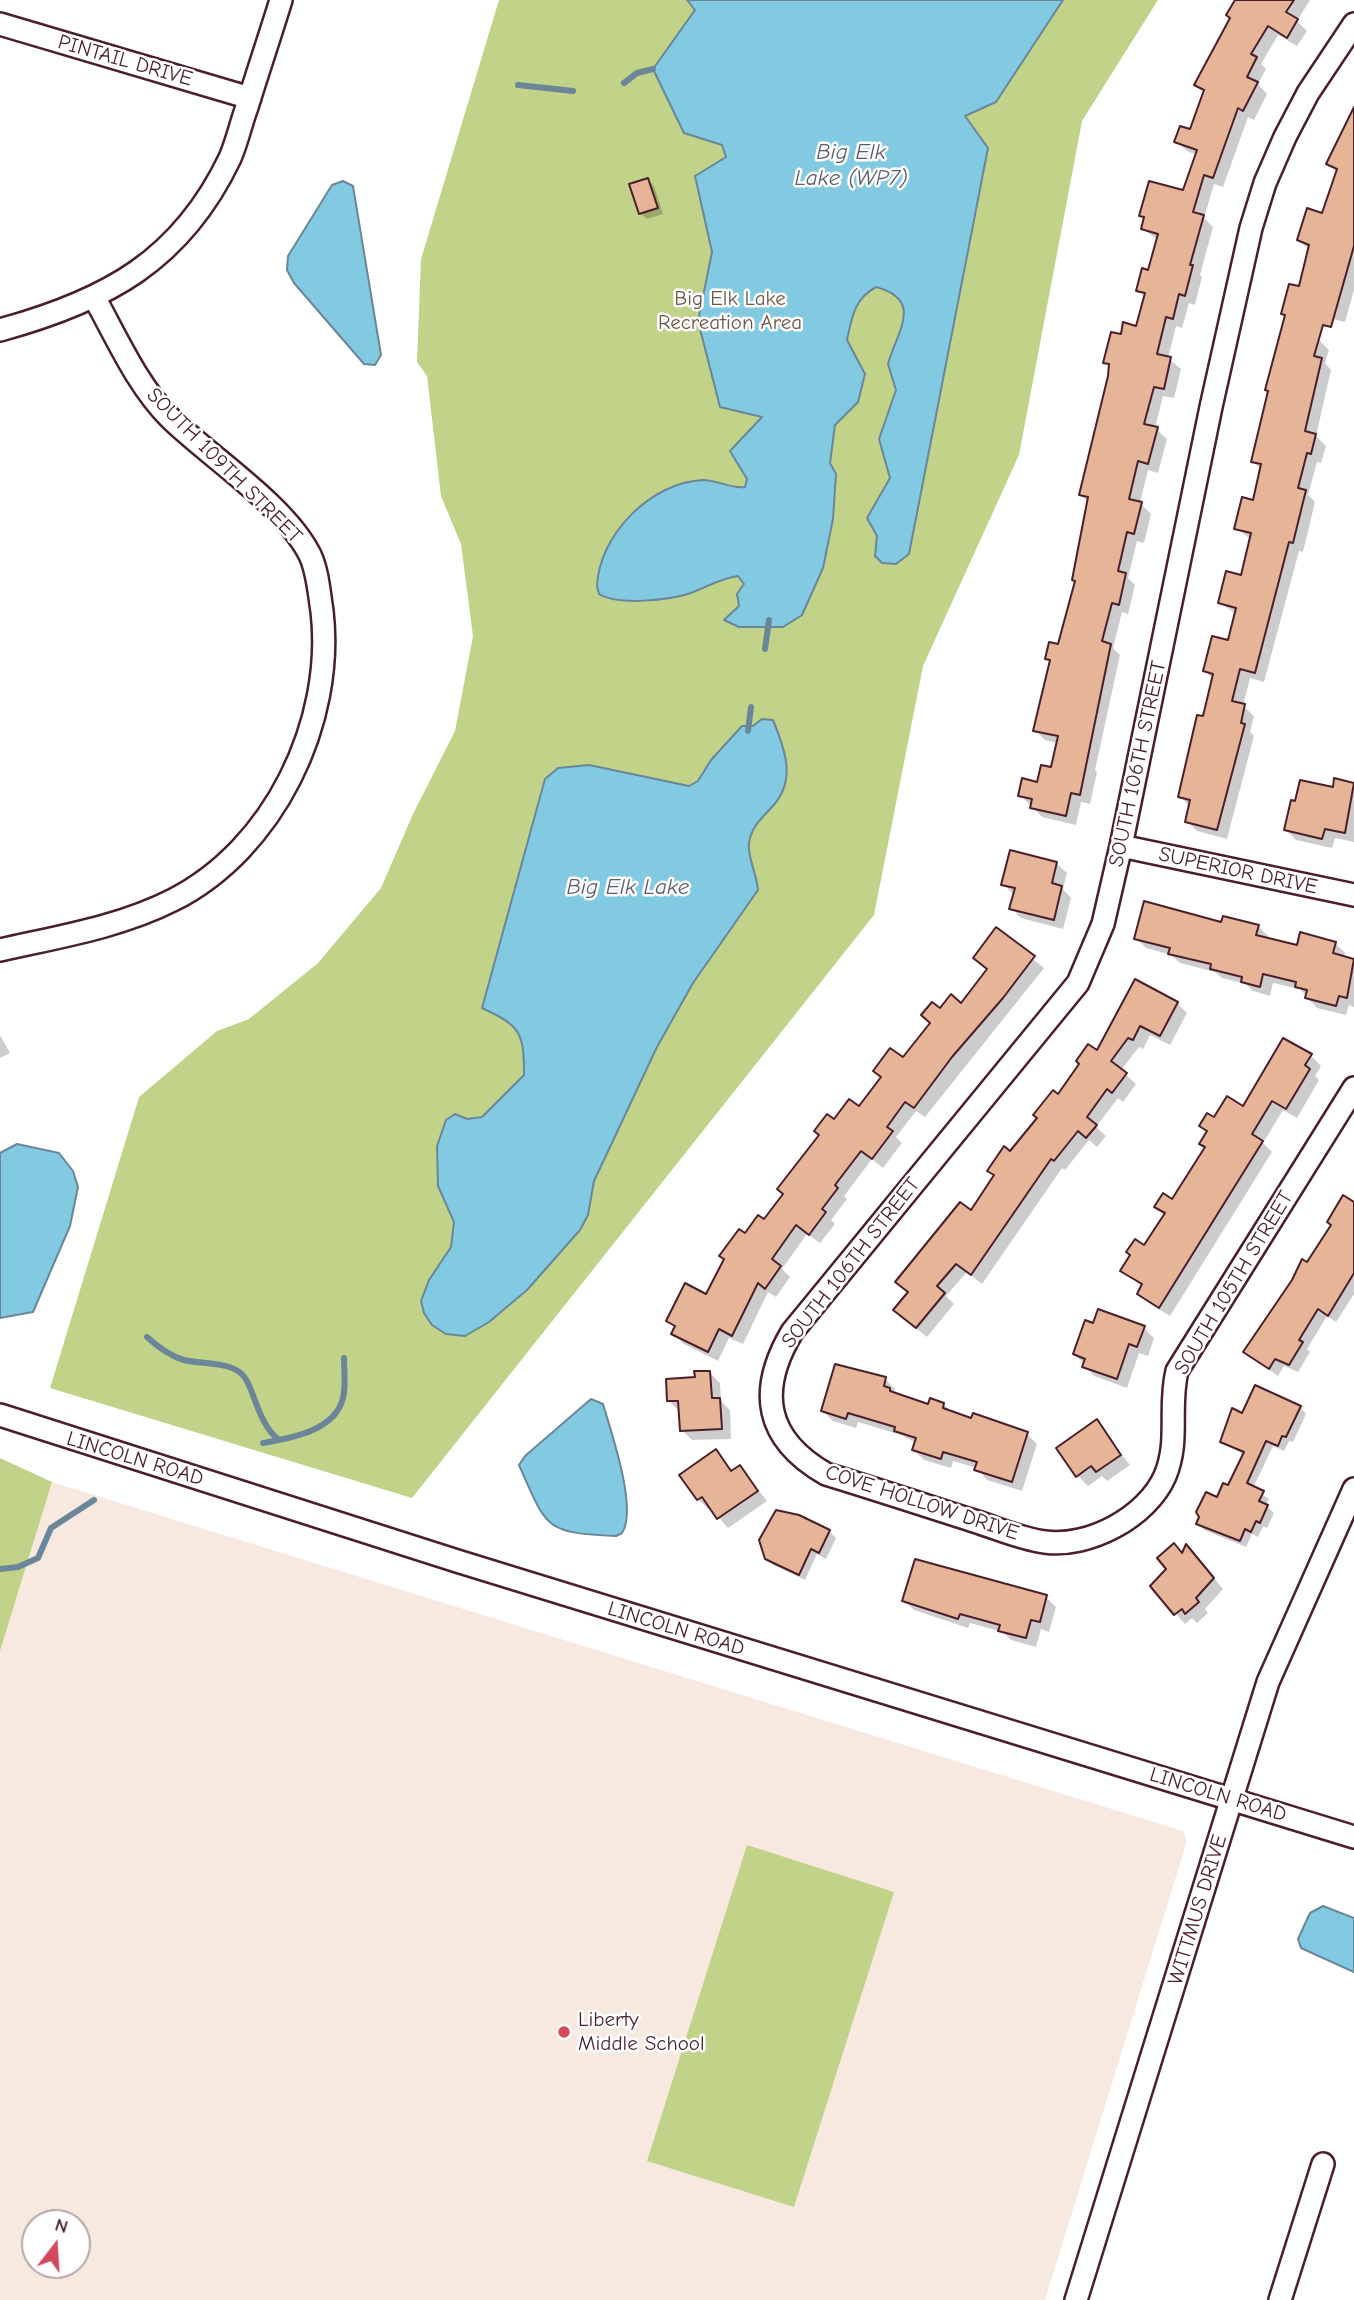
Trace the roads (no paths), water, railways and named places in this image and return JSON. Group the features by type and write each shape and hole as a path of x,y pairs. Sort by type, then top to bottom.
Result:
{"street":[{"path":"0,330 57,315 153,263 200,212 231,156 281,0"},
{"name":"PINTAIL DRIVE","path":"0,24 250,98"},
{"name":"SOUTH 106TH STREET","path":"776,1426 769,1401 773,1376 786,1342 1078,983 1103,924 1210,407 1251,228 1265,183 1285,137 1308,93 1354,24"},
{"name":"SOUTH 109TH STREET","path":"0,950 123,920 174,900 221,867 262,824 292,777 311,723 323,677 325,635 318,585 310,555 275,511 150,396 94,297"},
{"name":"SUPERIOR DRIVE","path":"1121,846 1354,895"},
{"name":"SOUTH 105TH STREET","path":"1087,1540 1116,1527 1145,1502 1164,1479 1175,1445 1172,1391 1177,1371 1354,1088"},
{"name":"LINCOLN ROAD","path":"0,1415 444,1558 1354,1836"},
{"name":"COVE HOLLOW DRIVE","path":"776,1426 789,1447 805,1462 825,1474 1046,1542 1087,1540"},
{"name":"WITTMUS DRIVE","path":"1076,2300 1268,1682 1354,1489"},
{"path":"1280,2300 1323,2164"}],"water":[{"name":"Big Elk Lake (WP7)","path":"687,0 1063,0 996,102 965,116 988,148 909,554 896,564 882,563 875,556 877,536 867,518 890,478 879,439 896,390 888,364 903,319 900,300 876,287 858,303 847,340 865,374 858,402 835,425 830,463 836,474 833,519 823,568 802,615 783,627 739,627 724,620 739,606 737,594 744,584 738,576 682,596 644,601 608,598 599,594 597,586 607,548 631,515 647,501 665,490 703,480 745,487 747,479 730,451 762,417 720,407 698,321 712,252 695,176 726,157 722,145 684,133 653,69 695,10"},
{"path":"343,181 353,186 381,355 375,365 364,364 294,283 287,270 288,256 332,185"},
{"name":"Big Elk Lake","path":"762,719 773,720 785,753 786,776 780,797 750,837 749,854 758,890 693,983 657,1047 594,1181 588,1215 580,1230 527,1290 489,1322 465,1336 446,1334 432,1325 424,1313 421,1301 429,1280 451,1247 454,1222 438,1186 437,1146 446,1120 455,1114 467,1119 482,1117 524,1075 523,1049 518,1032 505,1020 482,1008 545,779 558,768 589,765 689,786 698,781 711,760 742,726 753,726"},
{"path":"17,1144 59,1153 73,1171 78,1187 70,1226 33,1312 0,1318 0,1153"},
{"path":"591,1399 603,1404 622,1470 627,1507 626,1522 622,1533 616,1536 574,1532 551,1523 536,1502 519,1465 525,1456"},
{"path":"1323,1906 1354,1918 1354,1972 1301,1948 1298,1939 1310,1913"}],"waterway":[{"path":"624,83 637,73 653,69"},
{"path":"518,85 573,91"},
{"path":"765,649 769,620"},
{"path":"748,731 751,707"},
{"path":"147,1337 164,1351 179,1358 226,1366 238,1371 248,1383 264,1422 279,1440"},
{"path":"263,1443 310,1431 331,1418 343,1398 344,1358"},
{"path":"0,1569 18,1567 38,1558 51,1528 94,1500"}],"place":[{"name":"Liberty Middle School","path":"564,2032"}],"park label":[{"name":"Big Elk Lake Recreation Area","path":"730,311"}]}
